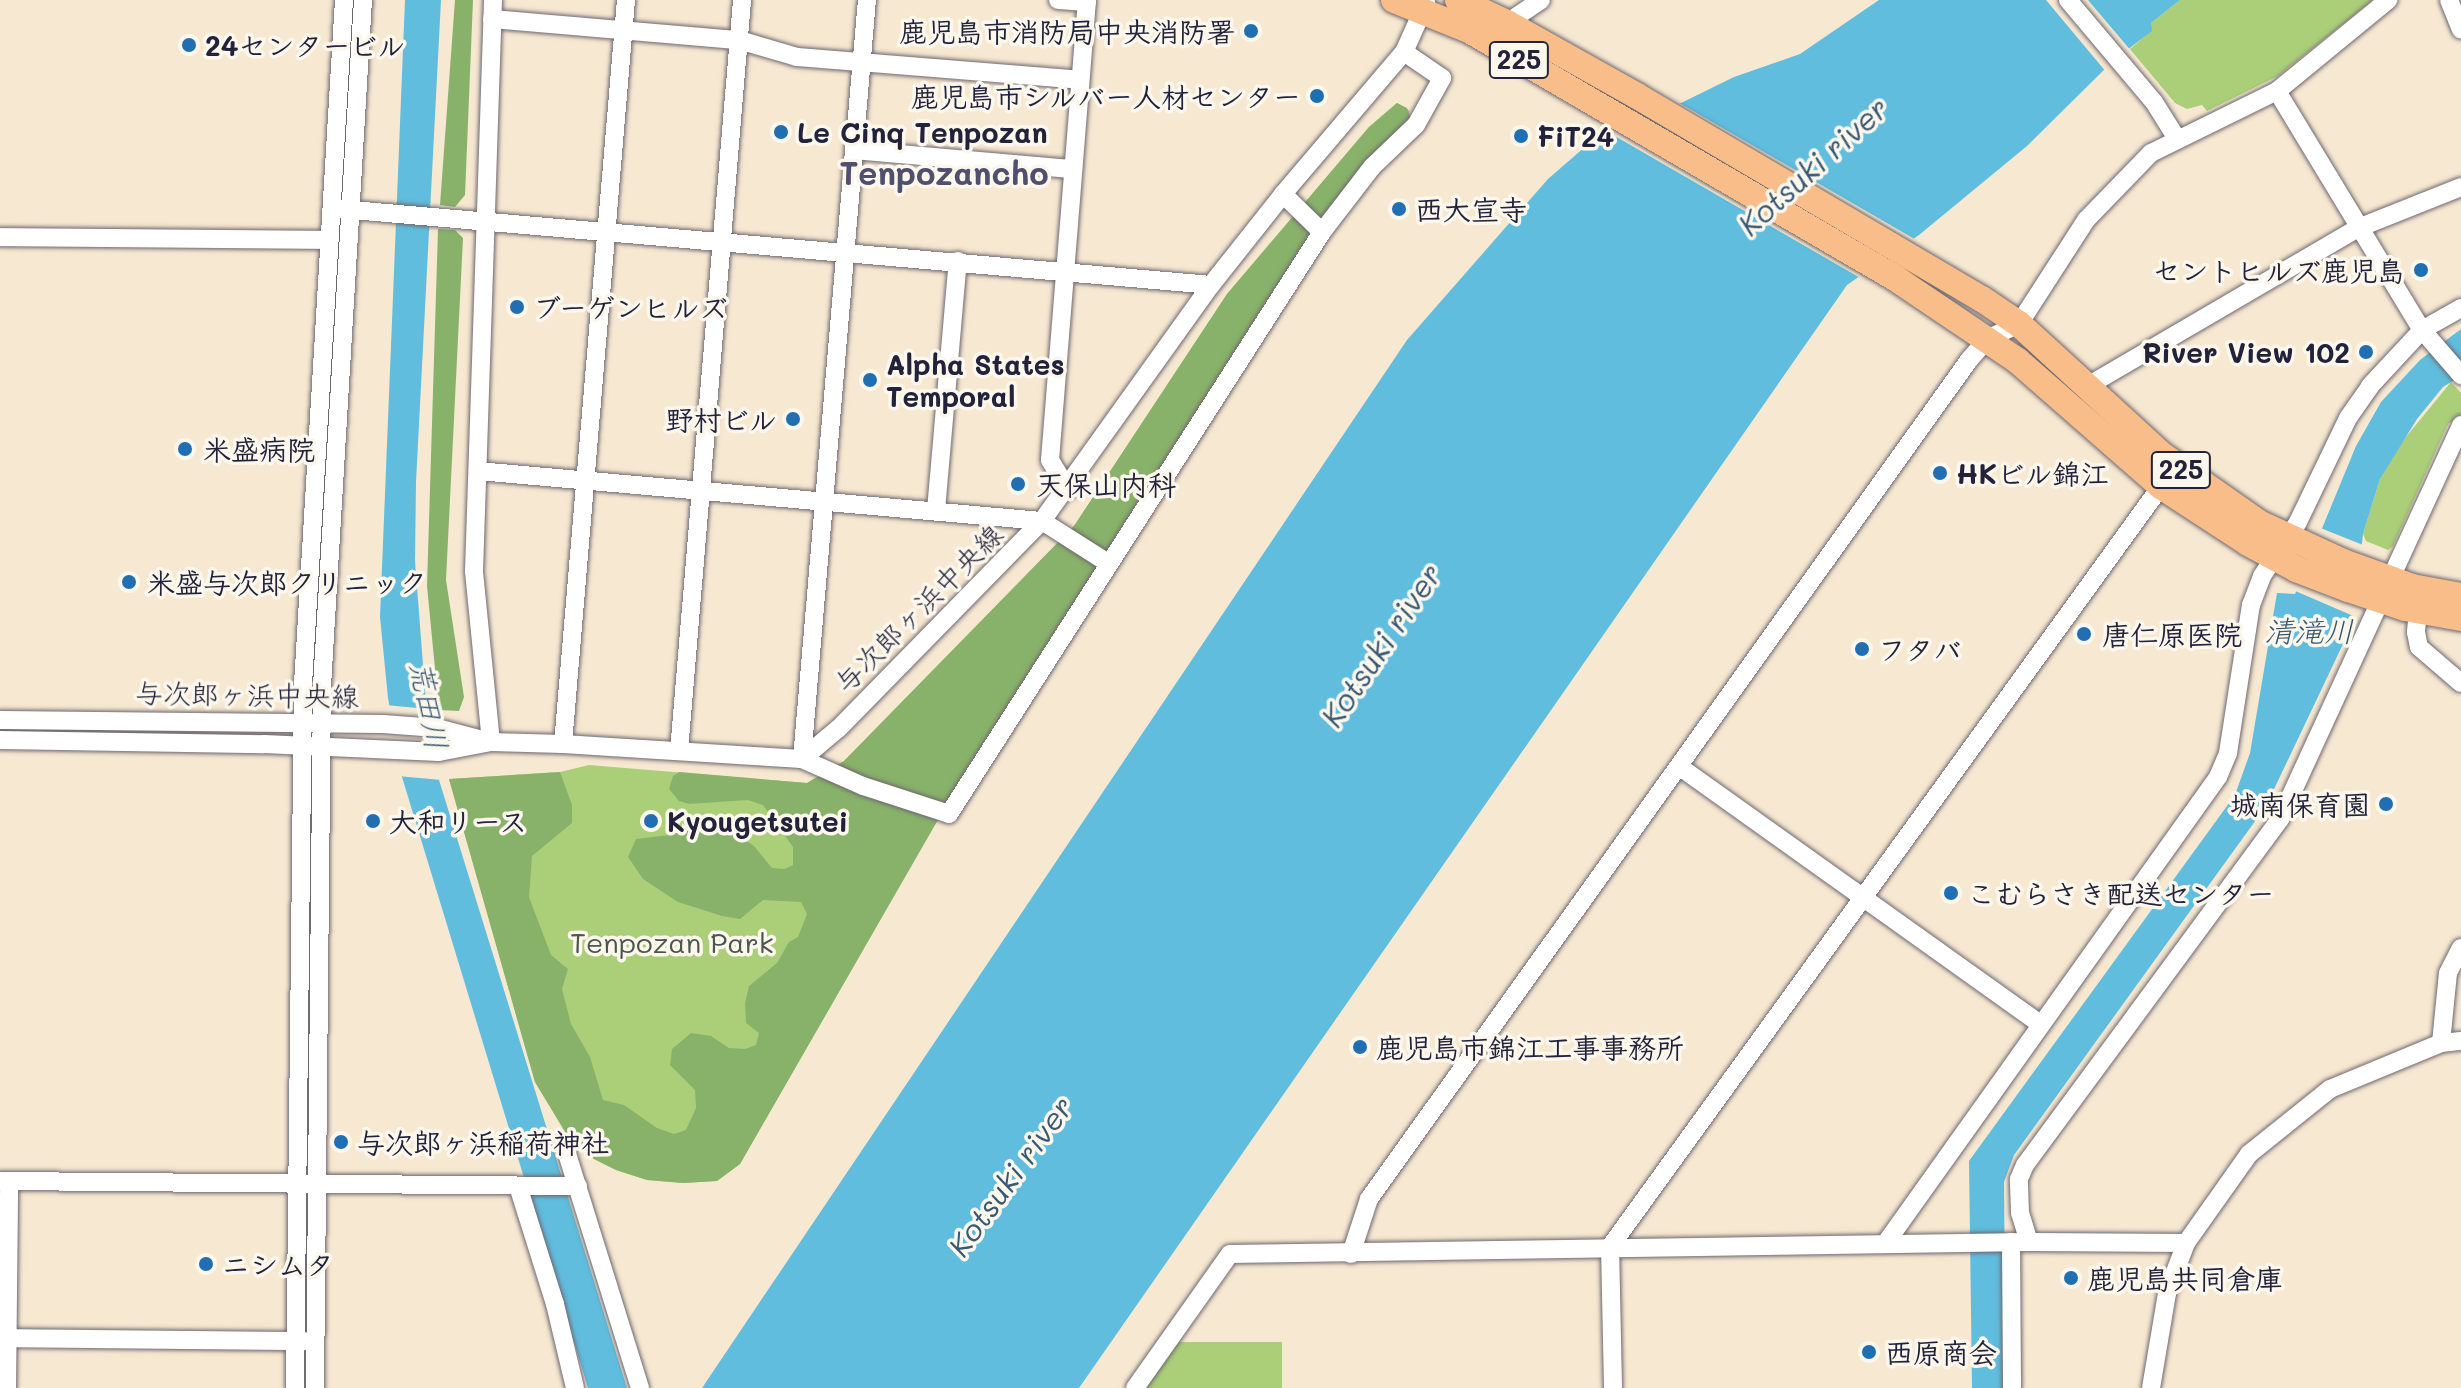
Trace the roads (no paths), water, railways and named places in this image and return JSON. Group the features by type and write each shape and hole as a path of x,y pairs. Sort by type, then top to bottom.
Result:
{"highway":[{"name":"225","path":"1394,0 1426,5 1895,278 1987,339 2161,486 2291,552 2382,588 2418,612 2461,618"},
{"name":"225","path":"1458,0 1507,23 1637,96 1921,261 2019,324 2086,387 2200,485 2291,552"},
{"name":"225","path":"2382,588 2461,596"}],"street":[{"path":"315,1388 319,986 312,723 317,437 344,0"},
{"path":"312,723 338,439 363,0"},
{"path":"563,744 626,0"},
{"path":"679,751 742,0"},
{"path":"867,0 802,759 863,786 949,814 1322,232 1372,167 1416,125 1442,78 1404,52"},
{"path":"1058,0 1087,1 1050,460 1068,490"},
{"path":"1507,23 1541,0"},
{"path":"2068,0 2146,94 2177,139"},
{"path":"1351,1254 1369,1199 1987,339 2019,324 2086,220 2142,161 2177,139 2277,91 2388,0"},
{"path":"2449,0 2461,30"},
{"name":"与次郎ヶ浜中央線","path":"0,740 312,746 439,752 491,742 802,759 839,728 1042,521 1068,490 1211,285 1283,194 1404,52 1426,5"},
{"path":"491,742 474,571 493,9 623,31 739,40 797,57 1080,80"},
{"path":"2277,91 2358,228 2428,336 2461,375"},
{"path":"854,150 1073,169"},
{"path":"2086,387 2358,228 2461,187"},
{"path":"1283,194 1322,232"},
{"path":"330,208 724,240 1211,285"},
{"path":"0,237 328,240"},
{"path":"936,510 958,261"},
{"path":"1885,1244 2039,1023 2218,777 2228,753 2251,605 2291,552 2348,418 2370,386 2461,308"},
{"path":"2012,1388 2020,1242 2019,1179 2025,1165 2280,819 2382,588 2461,425"},
{"path":"317,437 338,439"},
{"path":"478,471 1042,521 1108,563"},
{"path":"1613,1388 1610,1247 2161,486"},
{"path":"2418,612 2416,632 2419,647 2461,683"},
{"name":"与次郎ヶ浜中央線","path":"0,720 383,724 437,728 491,742"},
{"path":"295,1388 299,986 312,746"},
{"path":"1680,767 2039,1023"},
{"path":"2441,1043 2448,973 2461,948"},
{"path":"299,986 319,986"},
{"path":"2151,1388 2167,1293 2186,1243 2249,1154 2330,1089 2441,1043 2461,1041"},
{"path":"564,1144 573,1186 640,1388"},
{"path":"7,1388 4,1181 573,1186"},
{"path":"522,1186 575,1388"},
{"path":"1135,1388 1230,1254 2020,1242 2186,1243"},
{"path":"4,1338 316,1342"}],"water":[{"path":"405,0 441,0 416,482 415,561 426,703 439,780 627,1388 588,1388 402,777 388,698 380,617"},
{"name":"Kotsuki river","path":"1879,0 2180,0 2151,23 2152,31 2114,60 2027,146 1919,235 1847,285 1079,1388 702,1388 1407,340 1548,179 1601,133 1681,103 1734,77 1800,54"},
{"name":"清滝川","path":"2461,329 2461,376 2443,387 2417,419 2380,479 2363,534 2353,623 2266,806 2014,1155 2004,1182 2006,1388 1972,1388 1969,1161 2235,795 2250,753 2277,593 2295,594 2356,446 2381,402 2420,360"}],"place":[{"name":"鹿児島市消防局中央消防署","path":"1251,31"},
{"name":"24センタービル","path":"189,45"},
{"name":"鹿児島市シルバー人材センター","path":"1317,96"},
{"name":"Le Cinq Tenpozan","path":"781,132"},
{"name":"FiT24","path":"1521,136"},
{"name":"西大宣寺","path":"1399,209"},
{"name":"セントヒルズ鹿児島","path":"2421,270"},
{"name":"ブーゲンヒルズ","path":"517,307"},
{"name":"River View 102","path":"2366,352"},
{"name":"Alpha States Temporal","path":"870,380"},
{"name":"野村ビル","path":"793,419"},
{"name":"米盛病院","path":"185,449"},
{"name":"HKビル錦江","path":"1940,473"},
{"name":"天保山内科","path":"1018,484"},
{"name":"米盛与次郎クリニック","path":"129,582"},
{"name":"唐仁原医院","path":"2084,634"},
{"name":"フタバ","path":"1862,649"},
{"name":"城南保育園","path":"2386,804"},
{"name":"大和リース","path":"373,821"},
{"name":"Kyougetsutei","path":"651,821"},
{"name":"こむらさき配送センター","path":"1951,893"},
{"name":"鹿児島市錦江工事事務所","path":"1360,1047"},
{"name":"与次郎ヶ浜稲荷神社","path":"341,1142"},
{"name":"ニシムタ","path":"206,1264"},
{"name":"鹿児島共同倉庫","path":"2071,1278"},
{"name":"西原商会","path":"1869,1352"}],"district":[{"name":"Tenpozancho","path":"944,172"}],"water label":[{"name":"荒田川","path":"430,705"}],"park label":[{"name":"Tenpozan Park","path":"672,942"}]}
